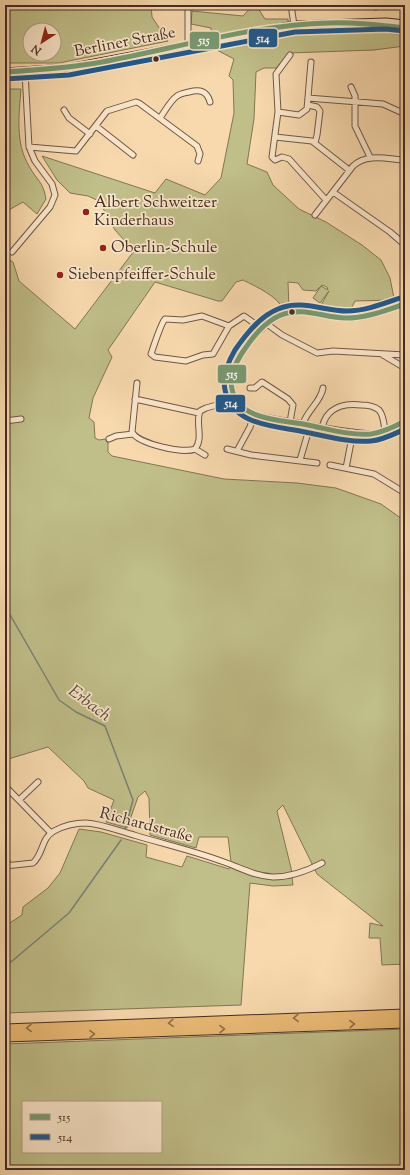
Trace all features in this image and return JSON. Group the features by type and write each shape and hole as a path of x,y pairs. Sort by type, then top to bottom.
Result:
{"highway":[{"path":"5,1029 405,1014"},
{"path":"5,1037 405,1023"}],"street":[{"path":"188,5 188,45"},
{"path":"291,5 294,25"},
{"path":"367,5 376,7"},
{"name":"Berliner Straße","path":"5,72 25,72 68,68 294,25 386,22 405,24"},
{"name":"Berliner Straße","path":"369,23 405,28"},
{"path":"290,55 276,74 278,112 273,158 277,160 282,156 287,158 326,200"},
{"path":"278,112 299,115 305,112 308,105 311,62"},
{"path":"12,252 50,206 55,195 52,184 35,161 29,146 25,72"},
{"path":"351,87 354,92 355,126 370,158"},
{"path":"160,118 174,99 181,94 198,90 203,91 206,93 210,102"},
{"path":"308,98 387,105 405,114"},
{"path":"29,146 72,152 79,148 110,108 136,102 197,146 200,154 198,161"},
{"path":"308,105 317,107 320,111 318,135 315,143"},
{"path":"64,110 69,118 90,134"},
{"path":"96,126 132,155"},
{"path":"275,137 309,140 349,170"},
{"path":"315,215 349,170 360,161 370,158 405,160"},
{"path":"333,192 396,236 405,245"},
{"path":"405,304 373,314 352,318 336,318 300,310 281,315 267,324 246,347 236,364 231,385 235,400 245,410 254,414 290,422 370,434 384,431 405,421"},
{"path":"229,326 222,322 202,316 183,320 165,319 160,325 159,336 151,354 155,357 186,361 203,355 210,355 215,352 229,326 244,316 262,329"},
{"path":"267,324 282,335 317,353 333,351 405,355"},
{"path":"382,354 405,368"},
{"path":"250,388 255,388 262,382 288,399 293,405 290,422"},
{"path":"133,434 137,383"},
{"path":"303,424 320,397 323,388"},
{"path":"135,399 199,413 206,408 235,400"},
{"path":"322,428 325,419 336,407 347,404 368,405 378,410 381,414 384,431"},
{"path":"195,450 200,439 198,426 199,413"},
{"path":"237,451 250,427 254,414"},
{"path":"5,421 21,419"},
{"path":"300,460 310,426"},
{"path":"346,468 353,432"},
{"path":"109,439 116,436 133,434 144,442 156,446 195,450 205,455"},
{"path":"227,449 250,455 317,463"},
{"path":"330,465 374,474 404,490"},
{"path":"19,800 38,782"},
{"path":"5,786 51,833 45,839 39,856 33,863 7,866 5,857"},
{"name":"Richardstraße","path":"51,833 72,825 89,823 226,862 252,874 275,877 299,874 322,863"}],"shaded area":[{"path":"5,5 151,5 152,17 168,41 59,63 5,63"},
{"path":"253,5 256,5 265,19 288,19 289,34 362,30 405,36 405,46 374,50 289,53 276,68 264,68 256,72 254,119 247,164 267,172 273,185 299,209 326,222 362,245 381,260 390,278 394,298 392,300 355,301 349,313 323,309 321,305 329,291 320,303 313,298 321,286 316,291 303,290 298,283 288,282 289,309 284,310 272,296 243,280 236,282 222,301 155,282 108,350 112,357 93,398 89,418 94,422 95,438 99,440 105,439 108,443 108,452 112,456 224,479 297,483 336,488 381,504 405,521 405,964 382,965 380,938 369,938 370,923 383,926 317,874 283,805 277,811 291,868 293,885 273,886 250,883 241,1005 5,1013 5,926 22,915 23,907 48,888 60,873 79,829 101,832 147,845 146,857 182,867 187,856 229,869 231,862 228,837 199,837 196,848 150,835 149,798 145,791 138,797 127,828 106,822 114,800 88,788 84,781 48,747 5,760 5,257 13,262 19,281 75,329 134,251 115,230 99,201 88,196 70,193 57,180 42,156 155,193 166,179 205,195 221,178 234,113 233,80 229,76 234,59 213,48 211,28 191,24 192,11 243,16","holes":["321,286 327,287 328,290"]},
{"path":"5,89 21,89 19,128 22,148 29,166 45,193 46,199 37,214 23,202 5,212"},
{"path":"405,1029 405,1170 5,1170 5,1044"}],"waterway":[{"name":"Erbach","path":"5,606 59,700 76,712 105,726 133,800 125,829"},
{"name":"Erbach","path":"5,967 69,913 121,840"}],"transit line":[{"name":"515","path":"5,72 90,64 215,38 272,28 329,23 348,23 405,28"},
{"name":"514","path":"5,79 69,75 295,32 386,29 404,31"},
{"name":"514","path":"403,297 354,311 338,311 312,306 296,305 287,306 271,312 254,326 235,350 226,369 224,385 229,402 236,411 246,418 269,426 355,441 371,441 380,439 405,429"},
{"name":"515","path":"405,304 354,318 338,318 305,312 281,315 269,322 254,336 239,357 231,379 232,389 236,400 243,407 252,413 275,420 348,433 364,434 385,431 405,421"}],"place":[{"name":"Albert Schweitzer Kinderhaus","path":"86,212"},
{"name":"Oberlin-Schule","path":"103,248"},
{"name":"Siebenpfeiffer-Schule","path":"60,275"}]}
